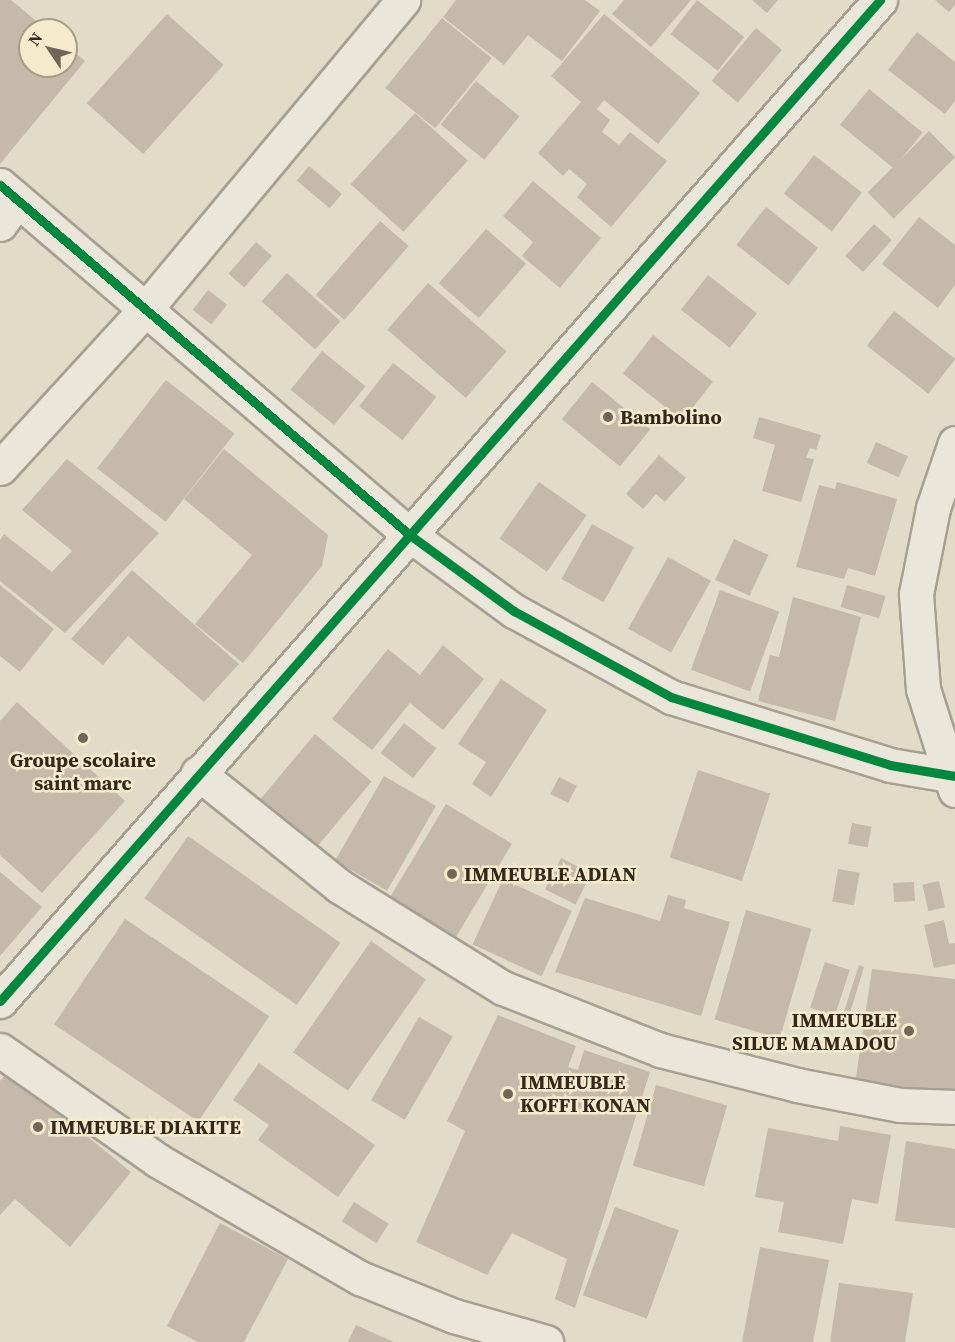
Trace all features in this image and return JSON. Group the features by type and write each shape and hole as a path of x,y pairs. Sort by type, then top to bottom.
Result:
{"street":[{"path":"0,468 144,311 403,0"},
{"path":"0,1000 880,0"},
{"path":"6,204 144,311 410,535 524,617 671,697 782,734 953,780"},
{"path":"952,459 916,594 923,689 953,780"},
{"path":"198,773 339,886 503,988 660,1050 808,1088 900,1105 955,1107"},
{"path":"0,1050 157,1160 360,1278 453,1316 546,1342"}],"building":[{"path":"0,0 11,0 33,18 18,18 18,78 71,78 0,164"},
{"path":"456,0 585,0 600,11 562,61 528,35 504,65 443,17"},
{"path":"624,0 691,0 651,47 612,14"},
{"path":"697,0 744,37 718,71 671,34"},
{"path":"752,0 778,0 767,13"},
{"path":"935,0 955,0 955,5 949,12"},
{"path":"167,14 223,65 143,154 87,103"},
{"path":"604,14 700,93 658,144 604,100 597,109 610,120 602,132 619,145 630,132 667,161 611,227 577,197 587,184 569,169 563,176 538,153 581,102 551,76"},
{"path":"442,18 492,58 435,128 385,88"},
{"path":"756,28 782,50 738,103 712,81"},
{"path":"917,32 955,62 955,101 945,114 888,70"},
{"path":"78,55 85,61 78,69"},
{"path":"476,81 520,116 484,160 441,125"},
{"path":"869,89 923,132 894,168 840,125"},
{"path":"415,113 468,161 404,232 351,184"},
{"path":"929,131 955,157 894,219 867,193"},
{"path":"814,155 862,193 832,231 784,194"},
{"path":"309,166 342,194 330,208 297,181"},
{"path":"533,181 601,238 560,288 522,256 533,242 503,216"},
{"path":"766,207 818,248 788,285 736,245"},
{"path":"919,217 955,245 955,285 938,308 882,264"},
{"path":"380,221 409,246 344,320 316,295"},
{"path":"874,224 892,240 863,272 845,256"},
{"path":"486,229 526,264 479,318 439,283"},
{"path":"256,242 272,256 244,287 228,274"},
{"path":"287,273 341,321 315,349 262,301"},
{"path":"708,275 757,313 730,348 681,310"},
{"path":"428,283 506,351 466,398 387,330"},
{"path":"208,290 227,305 212,324 193,310"},
{"path":"894,311 955,359 928,394 867,346"},
{"path":"653,335 713,382 683,420 623,374"},
{"path":"322,351 366,386 334,425 291,390"},
{"path":"393,363 436,397 402,440 359,406"},
{"path":"166,380 235,434 166,522 97,468"},
{"path":"592,382 650,429 620,467 562,419"},
{"path":"759,417 821,435 816,450 810,448 806,458 814,459 801,502 762,491 775,445 753,438"},
{"path":"876,442 908,456 899,477 867,463"},
{"path":"224,449 328,535 322,566 243,663 195,624 252,555 184,499"},
{"path":"659,455 686,478 665,502 656,494 643,509 626,494"},
{"path":"67,459 159,533 65,633 0,581 0,540 4,534 52,572 72,551 22,510"},
{"path":"539,482 587,515 547,572 499,539"},
{"path":"837,482 897,499 875,576 848,568 844,579 796,567 819,485 835,489"},
{"path":"592,524 634,547 603,602 561,579"},
{"path":"734,539 768,555 749,596 715,580"},
{"path":"668,557 711,581 671,652 628,629"},
{"path":"132,570 239,664 204,702 128,636 103,665 71,639"},
{"path":"0,585 54,629 20,672 0,656"},
{"path":"847,585 885,596 879,618 841,607"},
{"path":"720,590 779,612 750,691 691,670"},
{"path":"793,597 861,617 835,721 758,701 770,655 779,657"},
{"path":"443,645 484,679 443,730 410,703 372,750 332,719 388,649 420,675"},
{"path":"501,679 547,710 491,797 472,784 486,762 458,744"},
{"path":"17,702 125,801 42,893 0,855 0,721"},
{"path":"404,723 436,748 413,778 381,753"},
{"path":"315,734 372,782 313,852 256,804"},
{"path":"698,770 770,793 742,881 670,857"},
{"path":"384,776 436,806 387,891 335,861"},
{"path":"559,777 577,786 568,803 550,794"},
{"name":"IMMEUBLE ADIAN","path":"446,804 512,844 454,941 388,901"},
{"path":"852,823 872,827 868,847 848,844"},
{"path":"188,836 340,943 297,1005 144,898"},
{"path":"561,858 591,873 575,905 545,889"},
{"path":"838,869 860,873 854,905 832,901"},
{"path":"0,872 42,907 0,956"},
{"path":"503,879 572,911 541,976 473,944"},
{"path":"939,881 945,907 929,911 922,885"},
{"path":"914,882 915,901 894,902 893,883"},
{"path":"668,895 686,900 684,908 730,922 701,1016 555,972 585,898 660,921"},
{"path":"746,910 811,929 780,1038 715,1020"},
{"path":"125,919 269,1016 198,1122 54,1024"},
{"path":"944,920 949,944 955,943 955,964 934,968 924,925"},
{"path":"371,941 426,979 348,1091 293,1052"},
{"path":"825,962 850,970 835,1016 810,1008"},
{"path":"859,965 864,967 846,1026 840,1024"},
{"name":"IMMEUBLE SILUE MAMADOU","path":"872,969 955,979 955,1090 855,1084"},
{"path":"498,1015 576,1046 568,1067 578,1070 584,1050 650,1072 575,1308 555,1299 567,1259 512,1233 487,1275 416,1242 465,1131 447,1121"},
{"path":"419,1017 453,1036 405,1120 371,1100"},
{"path":"259,1063 375,1145 338,1197 258,1140 269,1125 233,1100"},
{"name":"IMMEUBLE DIAKITE","path":"8,1072 131,1172 70,1247 15,1199 0,1215 0,1081"},
{"path":"656,1085 727,1105 704,1186 633,1166"},
{"path":"840,1126 891,1135 878,1204 852,1199 843,1244 778,1232 784,1202 755,1197 768,1128 838,1141"},
{"path":"906,1141 955,1149 955,1228 895,1221"},
{"path":"354,1202 389,1224 377,1243 342,1222"},
{"path":"615,1207 679,1230 647,1319 583,1295"},
{"path":"220,1223 288,1259 244,1342 198,1342 167,1326"},
{"path":"760,1247 829,1260 813,1342 742,1342"},
{"path":"839,1283 913,1293 905,1342 830,1342"},
{"path":"356,1325 394,1342 348,1342"}],"cycle path":[{"path":"0,1001 880,0"},
{"path":"0,185 410,535 514,611 671,697 890,765 955,776"}],"place":[{"name":"Bambolino","path":"608,417"},
{"name":"Groupe scolaire saint marc","path":"83,738"},
{"name":"IMMEUBLE ADIAN","path":"452,874"},
{"name":"IMMEUBLE SILUE MAMADOU","path":"909,1031"},
{"name":"IMMEUBLE KOFFI KONAN","path":"508,1094"},
{"name":"IMMEUBLE DIAKITE","path":"38,1127"}]}
